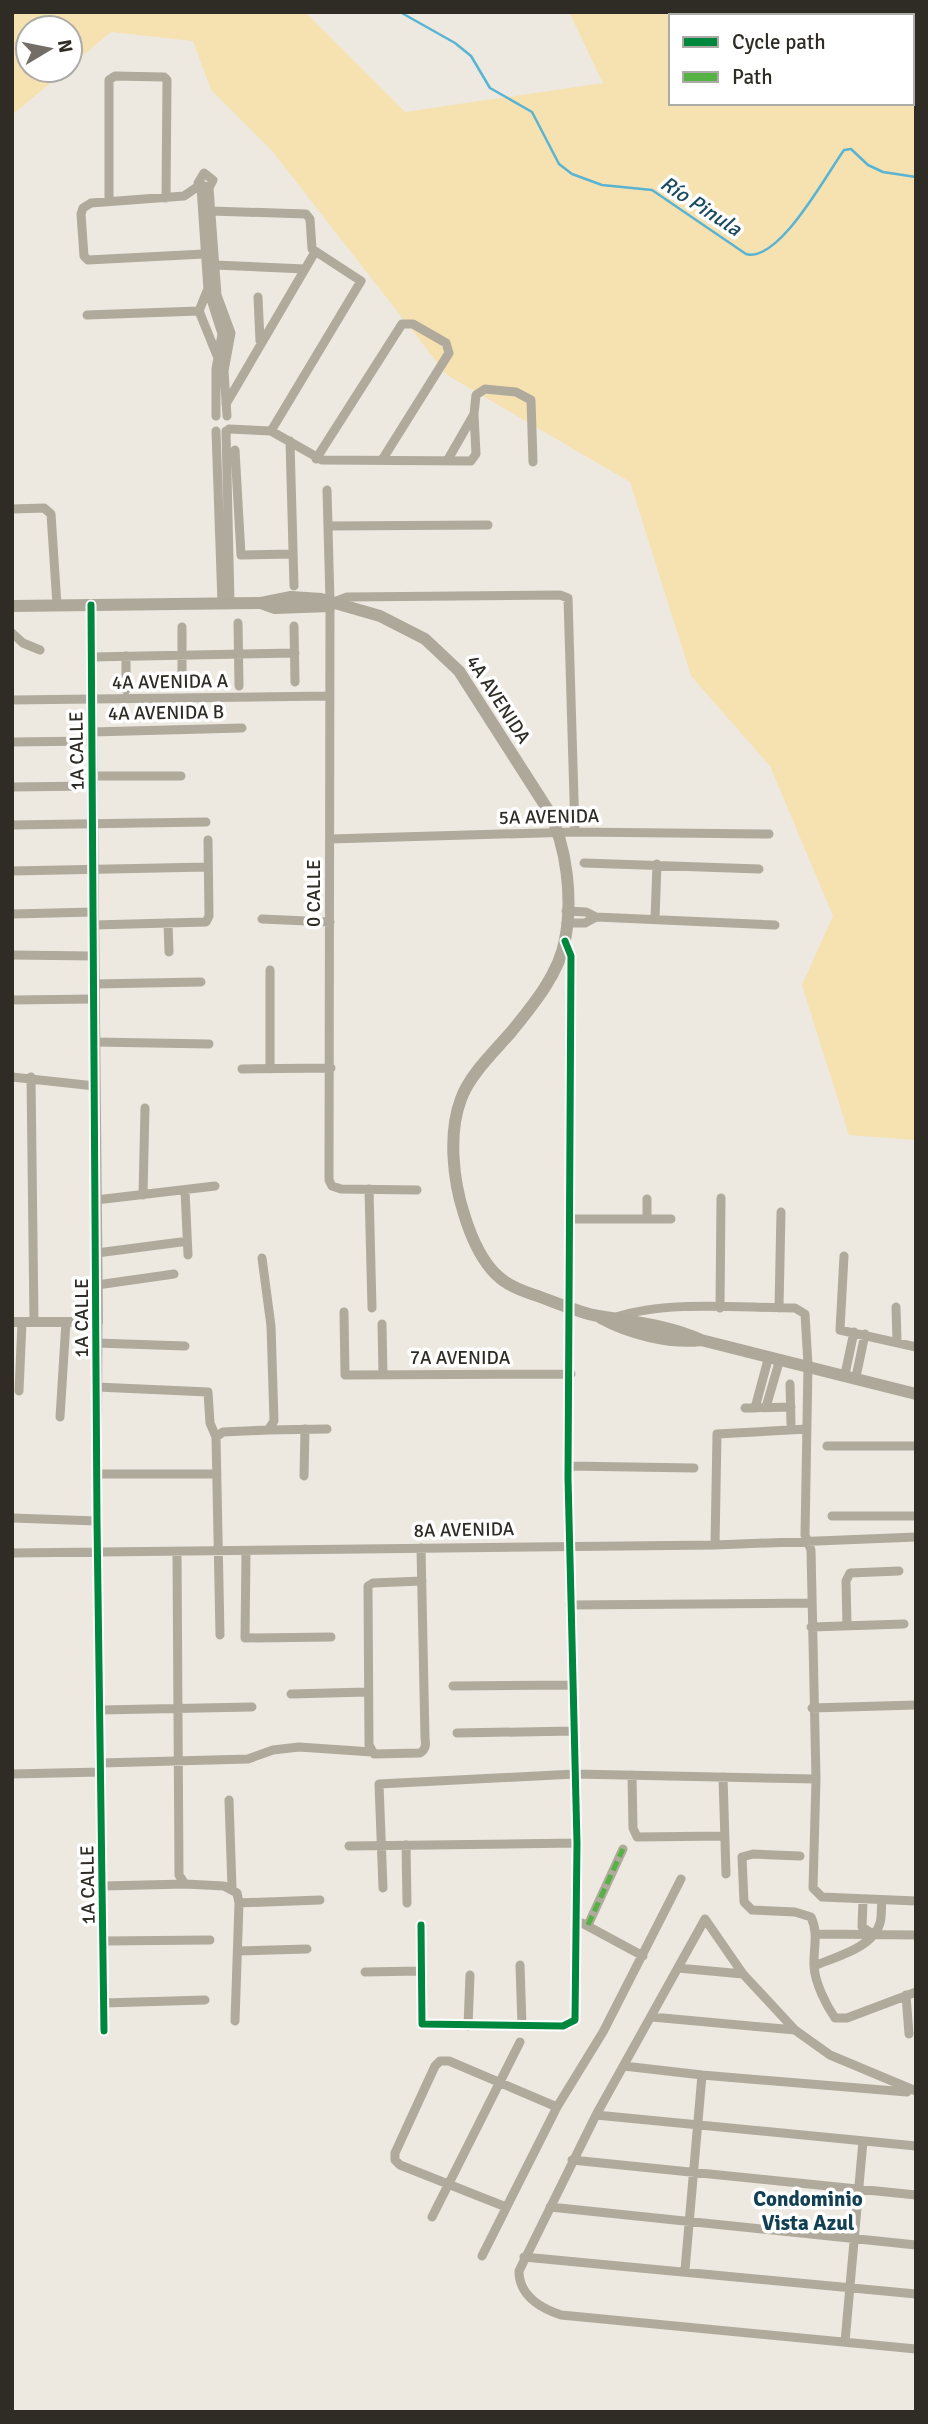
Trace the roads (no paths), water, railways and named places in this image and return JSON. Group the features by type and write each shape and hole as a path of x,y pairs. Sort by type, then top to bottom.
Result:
{"main road":[{"name":"4A AVENIDA","path":"12,606 261,603 291,597 333,603 396,623 425,639 448,658 472,691 560,832"},
{"path":"560,832 565,941 535,1002 472,1079 461,1098 454,1162 459,1198 468,1227 493,1272 518,1289 594,1315 617,1317 686,1333 701,1340 916,1394"},
{"path":"594,1315 614,1326 673,1340 701,1340"}],"street":[{"path":"109,201 109,80 115,76 164,77 167,80 166,198"},
{"path":"203,187 190,195 86,204 81,211 85,258 204,254"},
{"path":"203,187 211,211 217,295 231,333 224,371 228,424 226,603"},
{"path":"203,187 204,254 208,289 221,327 222,341 218,358 216,416 212,424 216,431 226,603"},
{"path":"211,211 306,214 310,219 310,245 315,252 358,276 361,284 271,431"},
{"path":"225,405 315,252"},
{"path":"214,265 305,269"},
{"path":"208,289 199,311 218,358"},
{"path":"258,298 260,342"},
{"path":"87,315 199,311"},
{"path":"316,459 402,324 410,323 446,343 449,353 382,460"},
{"path":"216,416 228,424 246,429 271,431 316,459 475,459 476,395 485,388 516,392 531,400 533,462"},
{"path":"447,461 474,414"},
{"path":"216,431 228,424"},
{"path":"290,442 294,586"},
{"path":"235,450 241,555 293,554"},
{"name":"0 CALLE","path":"327,490 333,603 329,696 330,1180 335,1188 369,1189"},
{"path":"12,509 44,508 51,514 57,605"},
{"path":"328,526 488,525"},
{"name":"4A AVENIDA","path":"333,603 347,597 493,594 560,595 568,598 575,832"},
{"name":"1A CALLE","path":"91,605 97,1552 104,2031"},
{"path":"238,623 239,686"},
{"path":"294,626 295,682"},
{"path":"182,627 182,685"},
{"path":"12,633 40,650"},
{"path":"92,657 295,653"},
{"path":"126,656 126,690"},
{"name":"4A AVENIDA A","path":"12,700 329,696"},
{"name":"4A AVENIDA B","path":"12,742 242,728"},
{"path":"12,787 181,776"},
{"path":"12,825 206,822"},
{"name":"5A AVENIDA","path":"330,839 560,832 769,834"},
{"path":"94,925 202,923 208,920 208,840"},
{"path":"584,863 759,869"},
{"path":"655,919 657,864"},
{"path":"12,871 208,867"},
{"path":"12,914 94,912"},
{"path":"566,917 586,912 596,917 775,925"},
{"path":"262,919 330,922"},
{"path":"168,923 170,951"},
{"path":"421,1925 422,2024 563,2026 575,2020 577,1843 568,1544 571,1374 571,956 565,941"},
{"path":"12,955 94,956"},
{"path":"270,1069 271,970"},
{"path":"94,984 201,982"},
{"path":"12,1000 94,999"},
{"path":"95,1042 209,1044"},
{"path":"242,1069 331,1068"},
{"path":"12,1077 95,1086"},
{"path":"19,1391 31,1077"},
{"path":"143,1195 145,1108"},
{"path":"96,1200 215,1186"},
{"path":"372,1308 369,1189 417,1190"},
{"path":"185,1190 188,1255"},
{"path":"720,1308 721,1198"},
{"path":"647,1199 647,1219"},
{"path":"779,1308 780,1212"},
{"path":"570,1219 671,1219"},
{"path":"97,1253 181,1242"},
{"path":"844,1256 840,1330 916,1348"},
{"path":"262,1258 271,1326 274,1387 274,1421 268,1430"},
{"path":"97,1285 174,1274"},
{"path":"897,1307 897,1342"},
{"path":"617,1317 640,1309 799,1308 805,1314 808,1365 805,1535 811,1550 812,1708 816,1779 813,1888 822,1897 916,1900"},
{"name":"7A AVENIDA","path":"344,1312 343,1369 348,1375 571,1374"},
{"path":"23,1322 97,1322"},
{"path":"60,1417 66,1322"},
{"path":"382,1324 383,1375"},
{"path":"850,1376 854,1332"},
{"path":"850,1376 865,1334"},
{"path":"97,1343 185,1346"},
{"path":"766,1407 774,1357"},
{"path":"774,1357 750,1408 790,1407"},
{"path":"790,1384 791,1424"},
{"path":"97,1387 208,1392 210,1423 216,1437 220,1635"},
{"path":"304,1476 305,1429"},
{"path":"216,1437 223,1432 327,1429"},
{"path":"715,1545 717,1434 807,1429"},
{"path":"827,1446 916,1446"},
{"path":"568,1466 694,1468"},
{"path":"97,1474 217,1474"},
{"path":"832,1516 916,1516"},
{"path":"12,1518 97,1521"},
{"name":"8A AVENIDA","path":"12,1553 246,1552 568,1544 715,1545 916,1537"},
{"path":"12,1774 177,1761 248,1759 273,1749 299,1747 420,1753 425,1748 421,1548"},
{"path":"246,1552 245,1639 331,1637"},
{"path":"177,1553 178,1866 181,1882 186,1884"},
{"path":"846,1626 846,1581 850,1573 899,1571"},
{"path":"372,1752 368,1692 368,1586 369,1583 422,1581"},
{"path":"570,1605 811,1603"},
{"path":"811,1627 904,1624"},
{"path":"453,1686 572,1685"},
{"path":"291,1694 368,1692"},
{"path":"812,1708 916,1705"},
{"path":"100,1710 252,1707"},
{"path":"457,1733 573,1731"},
{"path":"383,1888 380,1784 575,1774 816,1779"},
{"path":"632,1775 632,1828 637,1837 723,1836"},
{"path":"723,1777 726,1874"},
{"path":"229,1800 232,1888 239,1903 235,2021"},
{"path":"349,1846 577,1843"},
{"path":"406,1845 407,1903"},
{"path":"588,1925 623,1849"},
{"path":"800,1856 753,1854 743,1857 744,1902 752,1910 803,1913 811,1917 816,1934 814,1966 827,2006 835,2018 847,2018 911,1993 909,2034"},
{"path":"482,2256 557,2106 603,2032 681,1879"},
{"path":"103,1886 186,1884 232,1888"},
{"path":"239,1903 320,1900"},
{"path":"863,1900 862,1927 873,1934"},
{"path":"814,1966 863,1945 880,1923 882,1900"},
{"path":"916,2092 837,2059 795,2030 743,1974 705,1919 572,2160 519,2271 523,2291 547,2311 562,2315 916,2349"},
{"path":"577,1922 588,1925 643,1956"},
{"path":"816,1934 916,1935"},
{"path":"103,1941 209,1940"},
{"path":"238,1951 307,1949"},
{"path":"520,1965 522,2026"},
{"path":"678,1968 743,1974"},
{"path":"365,1972 420,1971"},
{"path":"468,2026 470,1975"},
{"path":"104,2003 205,2000"},
{"path":"652,2017 795,2030"},
{"path":"432,2217 498,2080 520,2042"},
{"path":"506,2207 449,2182 400,2165 395,2160 395,2153 440,2061 449,2061 557,2106"},
{"path":"624,2066 916,2092"},
{"path":"685,2270 702,2075"},
{"path":"596,2115 916,2146"},
{"path":"845,2342 863,2141"},
{"path":"572,2160 916,2195"},
{"path":"550,2207 916,2245"},
{"path":"524,2257 685,2270 916,2294"}],"waterway":[{"name":"Río Pinula","path":"400,12 455,43 471,56 490,88 532,112 559,164 572,174 602,185 652,190 746,254 759,253 787,232 844,150 851,149 868,165 883,172 916,177"}],"district":[{"name":"Condominio Vista Azul","path":"808,2211"}]}
